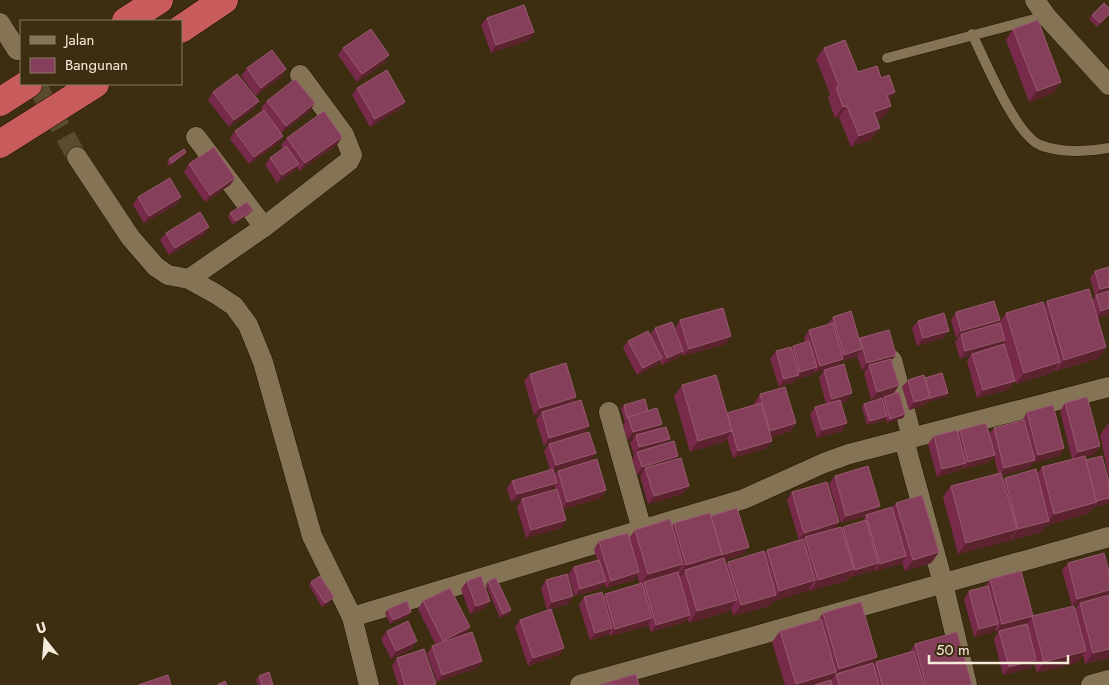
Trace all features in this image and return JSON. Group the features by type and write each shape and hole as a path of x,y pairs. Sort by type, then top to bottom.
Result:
{"highway":[{"path":"128,20 159,0"},
{"path":"182,28 224,0"},
{"path":"0,102 26,85"},
{"path":"0,144 93,85"}],"street":[{"path":"1035,0 1046,16 1109,85"},
{"path":"0,23 17,50"},
{"path":"189,279 264,227 349,161 352,154 344,134 300,75"},
{"path":"196,137 264,227"},
{"path":"77,157 130,237 156,267 168,275 189,279 234,306 248,325 263,362 312,536 352,616 369,685"},
{"path":"888,347 908,439 968,685"},
{"path":"352,616 744,499 824,462 849,454 1109,387"},
{"path":"609,412 642,530"},
{"path":"580,685 1109,537"},
{"path":"1091,685 1109,680"}],"lane":[{"path":"887,58 1046,16"},
{"path":"972,34 1018,125 1040,145 1083,152 1109,148"}],"building":[{"path":"1104,3 1109,8 1109,14 1100,23 1092,15"},
{"path":"524,5 534,32 496,45 487,18"},
{"path":"1038,20 1061,82 1037,91 1013,29"},
{"path":"371,29 389,55 362,74 343,48"},
{"path":"845,40 858,72 877,66 881,78 889,75 895,92 887,95 891,106 874,112 880,128 859,136 847,106 843,107 836,87 839,86 824,48"},
{"path":"272,50 286,69 261,88 247,68"},
{"path":"387,70 405,102 375,119 357,88"},
{"path":"237,74 259,101 234,120 213,92"},
{"path":"295,79 315,103 286,126 267,101"},
{"path":"264,110 283,136 254,157 235,131"},
{"path":"324,111 342,137 305,163 287,138"},
{"path":"286,146 299,164 282,175 270,158"},
{"path":"214,147 235,178 210,195 189,164"},
{"path":"184,149 186,152 172,163 169,159"},
{"path":"170,178 181,197 149,216 138,197"},
{"path":"247,202 253,210 236,221 230,213"},
{"path":"200,212 209,227 175,248 166,233"},
{"path":"1109,267 1109,287 1100,289 1095,271"},
{"path":"1089,289 1106,347 1064,360 1047,301"},
{"path":"1109,291 1109,308 1101,311 1096,295"},
{"path":"994,301 1000,320 961,331 956,312"},
{"path":"1043,302 1060,362 1024,373 1006,313"},
{"path":"723,308 731,336 689,349 680,320"},
{"path":"851,311 862,349 844,355 833,317"},
{"path":"944,313 949,331 923,338 918,321"},
{"path":"672,322 683,351 667,358 655,328"},
{"path":"833,323 843,359 820,366 809,330"},
{"path":"1000,323 1005,340 965,351 961,334"},
{"path":"889,330 896,355 867,363 860,338"},
{"path":"648,331 662,358 643,368 628,341"},
{"path":"809,341 817,367 800,372 793,346"},
{"path":"1004,344 1015,381 983,390 972,354"},
{"path":"791,347 799,375 784,379 776,351"},
{"path":"891,359 899,385 877,392 869,365"},
{"path":"566,363 576,397 540,408 530,374"},
{"path":"844,364 852,393 832,399 824,370"},
{"path":"942,373 948,393 930,398 925,378"},
{"path":"716,375 732,431 698,441 682,385"},
{"path":"924,375 930,398 914,402 908,380"},
{"path":"785,387 796,423 770,431 760,394"},
{"path":"899,392 905,414 890,419 884,397"},
{"path":"1087,397 1100,446 1078,452 1065,403"},
{"path":"882,398 887,416 870,421 864,404"},
{"path":"645,399 648,411 627,418 624,405"},
{"path":"581,400 589,426 549,438 542,412"},
{"path":"840,400 847,423 822,430 815,407"},
{"path":"761,403 772,441 738,451 727,413"},
{"path":"1053,405 1064,448 1038,455 1027,412"},
{"path":"657,408 662,424 633,432 628,417"},
{"path":"1024,420 1035,460 1004,468 994,428"},
{"path":"986,423 995,455 968,462 960,430"},
{"path":"666,427 670,439 639,447 636,435"},
{"path":"957,430 966,463 942,469 934,436"},
{"path":"589,432 596,453 556,465 549,444"},
{"path":"674,441 678,456 642,467 637,452"},
{"path":"1085,456 1097,502 1054,514 1042,467"},
{"path":"1102,456 1109,482 1109,498 1096,501 1086,460"},
{"path":"681,458 689,486 654,496 645,468"},
{"path":"597,459 606,490 567,502 558,471"},
{"path":"868,466 880,506 846,516 835,476"},
{"path":"553,469 557,483 517,494 512,481"},
{"path":"1036,469 1049,521 1018,529 1005,478"},
{"path":"1001,473 1017,529 966,543 951,486"},
{"path":"827,482 839,522 804,533 792,492"},
{"path":"557,489 566,520 531,530 522,499"},
{"path":"922,495 939,552 913,560 896,503"},
{"path":"892,507 906,556 880,564 866,515"},
{"path":"737,508 749,547 721,555 711,516"},
{"path":"710,513 722,554 686,565 674,523"},
{"path":"670,519 683,564 648,574 635,530"},
{"path":"866,520 878,563 855,570 843,527"},
{"path":"841,527 854,569 818,580 805,537"},
{"path":"628,533 639,572 611,581 599,541"},
{"path":"803,539 815,580 779,591 767,550"},
{"path":"764,551 776,595 741,605 728,562"},
{"path":"1104,553 1109,572 1109,590 1077,599 1068,563"},
{"path":"724,558 737,600 697,611 685,570"},
{"path":"599,560 606,581 580,589 574,567"},
{"path":"1021,571 1033,616 1002,624 990,579"},
{"path":"678,572 690,615 656,625 644,582"},
{"path":"567,574 573,596 552,602 546,580"},
{"path":"320,576 334,597 325,603 311,582"},
{"path":"481,576 490,601 476,606 467,581"},
{"path":"496,578 511,610 503,614 488,581"},
{"path":"642,583 652,618 615,629 605,594"},
{"path":"988,586 998,624 979,629 969,591"},
{"path":"450,588 470,627 443,641 423,601"},
{"path":"602,592 612,628 595,633 584,597"},
{"path":"1109,595 1109,649 1093,653 1080,603"},
{"path":"407,601 411,612 393,620 388,609"},
{"path":"861,602 877,657 839,669 823,613"},
{"path":"1074,606 1086,651 1044,662 1032,616"},
{"path":"551,609 564,648 533,658 520,620"},
{"path":"821,619 836,672 796,684 780,631"},
{"path":"408,621 417,641 396,651 387,631"},
{"path":"1027,624 1036,660 1009,667 999,631"},
{"path":"472,632 482,661 442,675 432,646"},
{"path":"957,632 972,685 926,685 915,644"},
{"path":"424,649 436,684 405,685 397,658"},
{"path":"914,651 924,685 882,685 876,662"},
{"path":"873,663 879,685 839,685 836,674"},
{"path":"269,672 273,685 262,685 259,676"},
{"path":"636,674 639,685 598,685"},
{"path":"168,675 171,685 138,685"},
{"path":"831,680 832,685 815,685"},
{"path":"225,681 227,685 217,685"}],"tunnel":[{"path":"37,85 77,157"}]}
